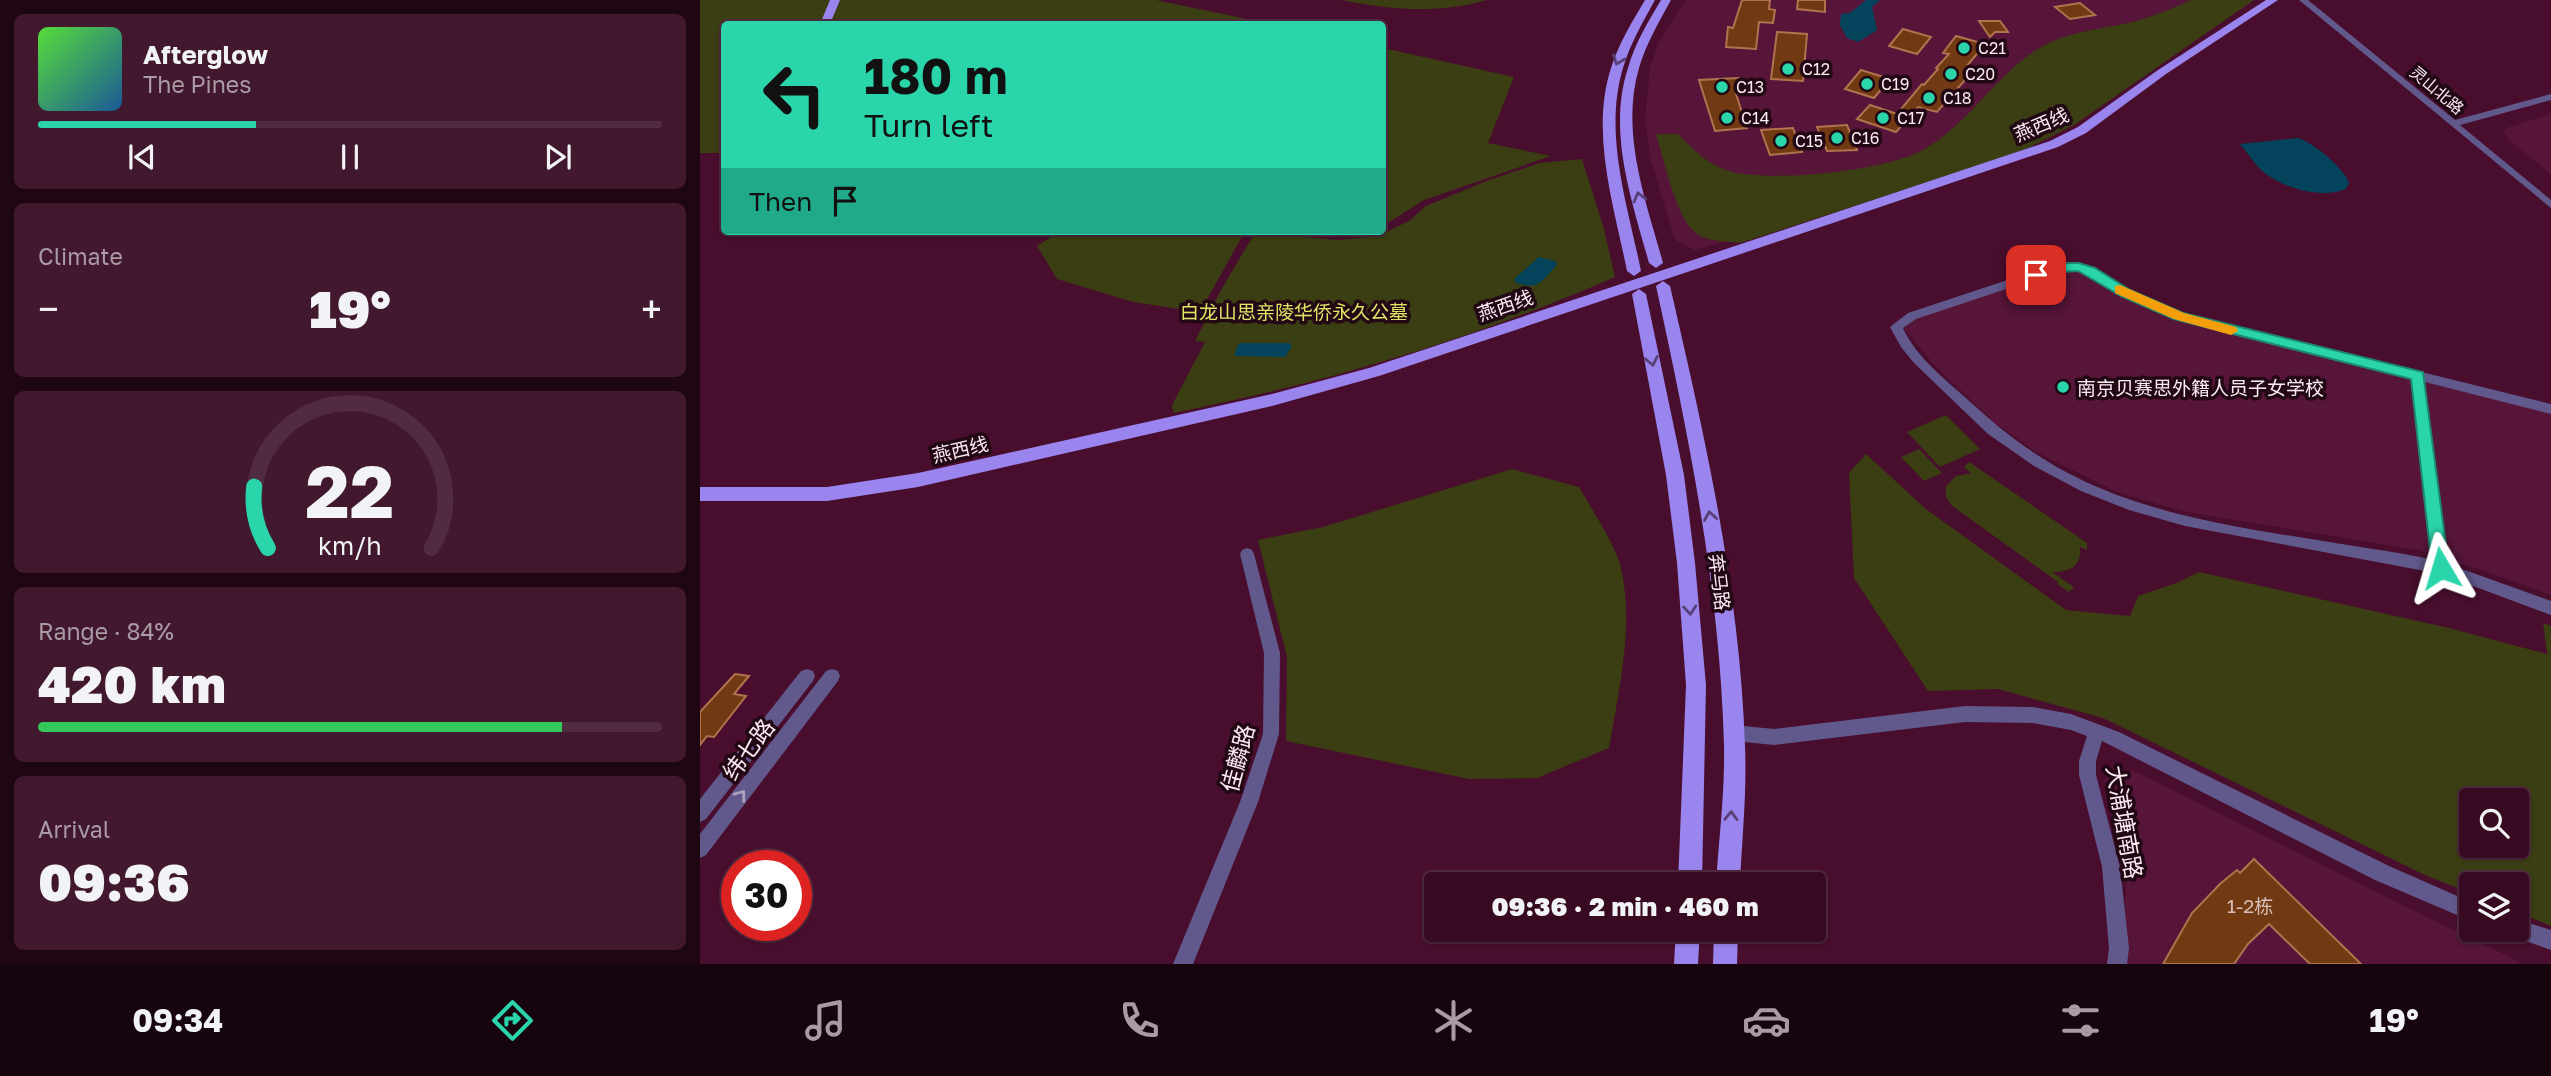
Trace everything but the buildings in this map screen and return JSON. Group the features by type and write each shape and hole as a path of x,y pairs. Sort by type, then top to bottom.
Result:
{"main road":[{"path":"826,21 835,0"},
{"path":"1634,271 1607,123 1614,71 1632,29 1650,0"},
{"path":"1656,263 1626,148 1625,124 1631,68 1648,29 1666,0"},
{"name":"燕西线","path":"700,494 827,494 918,480 1272,400 1373,372 2054,144 2082,130 2162,72 2273,0"},
{"name":"奔马路","path":"1662,286 1701,457 1727,637 1734,733 1728,872"},
{"name":"奔马路","path":"1639,294 1675,475 1686,563 1696,685 1690,872"},
{"path":"1686,964 1687,942"},
{"path":"1724,964 1725,942"}],"street":[{"name":"灵山北路","path":"2303,0 2551,195"},
{"name":"灵山北路","path":"2315,0 2551,205"},
{"path":"2458,123 2551,97"},
{"path":"2551,409 2179,316 2126,293 2091,271 2079,267 2059,267 1912,316 1896,327 1900,336 1935,376 2003,440 2070,482 2114,501 2207,528 2441,568 2551,608"},
{"path":"2418,376 2441,568"},
{"name":"佳麟路","path":"1183,964 1250,802 1270,734 1272,653 1247,554"},
{"name":"纬七路","path":"700,813 807,676"},
{"name":"纬七路","path":"700,849 832,676"},
{"path":"1734,733 1774,737 1965,714 2034,715 2071,722 2097,732 2382,873 2459,907"},
{"name":"大浦塘南路","path":"2097,732 2090,746 2087,772 2093,806 2106,840 2119,948 2117,964"},
{"path":"2529,932 2551,940"}],"shaded area":[{"path":"1686,0 2255,0 2050,138 1849,206 1695,250 1675,240 1651,160 1645,121 1650,67 1660,40"},
{"path":"2551,114 2551,174 2510,141 2504,132 2506,128"},
{"path":"2067,269 2089,272 2149,308 2173,319 2551,409 2551,595 2418,550 2187,512 2117,492 2036,452 1994,422 1936,367 1905,330 1904,326 1909,321"},
{"path":"2134,771 2459,933 2459,942 2478,942 2524,964 2119,964 2127,878 2105,779"}],"green space":[{"path":"700,0 1156,0 1257,21 721,21 721,153 700,153"},
{"path":"1341,0 1487,0 1450,7 1414,9"},
{"path":"2191,0 2254,0 2074,125 2018,153 1740,243 1712,240 1697,234 1677,203 1656,134 1678,134 1714,165 1748,174 1771,176 1828,173 1883,164 1923,150 1941,138 2034,51 2073,34 2143,19"},
{"path":"1386,49 1514,77 1488,143 1551,156 1424,200 1386,224"},
{"name":"白龙山思亲陵华侨永久公墓","path":"1582,159 1604,229 1615,277 1507,320 1398,357 1286,388 1173,413 1172,405 1205,342 1195,341 1253,236 1303,235 1339,240 1386,235 1386,232 1409,221 1426,206 1540,163"},
{"path":"1054,235 1243,235 1200,312 1133,302 1057,279 1037,246"},
{"path":"1946,415 1980,449 1940,467 1907,432"},
{"path":"1919,449 1942,473 1924,481 1901,457"},
{"path":"1866,454 1926,509 2066,610 2130,616 2138,596 2199,572 2449,628 2547,654 2543,623 2551,626 2551,926 2529,917 2529,872 2459,872 2459,888 2427,876 2103,718 1998,689 1928,691 1854,578 1849,473"},
{"path":"1969,462 2087,543 2087,550 2080,547 2077,564 2064,571 2052,572 2074,587 2069,592 1951,505 1946,496 1946,486 1956,476 1971,473 1964,467"},
{"path":"1512,469 1579,487 1608,536 1620,564 1626,633 1609,748 1537,778 1469,779 1286,741 1287,657 1258,540 1323,527"}],"water":[{"path":"1866,0 1880,0 1872,7 1877,30 1858,42 1847,38 1840,25 1841,14 1850,13"},
{"path":"2298,138 2312,145 2335,164 2349,183 2346,189 2315,193 2284,184 2262,171 2240,144"},
{"path":"1539,257 1555,261 1557,265 1535,285 1515,282 1515,278"},
{"path":"1241,343 1289,343 1292,346 1285,357 1234,356"}],"slow traffic":[{"path":"2120,290 2179,316 2231,331"}],"place":[{"name":"C21","path":"1964,48"},
{"name":"C12","path":"1788,69"},
{"name":"C20","path":"1951,74"},
{"name":"C19","path":"1867,84"},
{"name":"C13","path":"1722,87"},
{"name":"C18","path":"1929,98"},
{"name":"C14","path":"1727,118"},
{"name":"C17","path":"1883,118"},
{"name":"C16","path":"1837,138"},
{"name":"C15","path":"1781,141"},
{"name":"南京贝赛思外籍人员子女学校","path":"2063,387"}],"route":[{"path":"2036,275 2059,267 2079,267 2091,271 2150,305 2179,316 2418,376 2441,568"}]}
